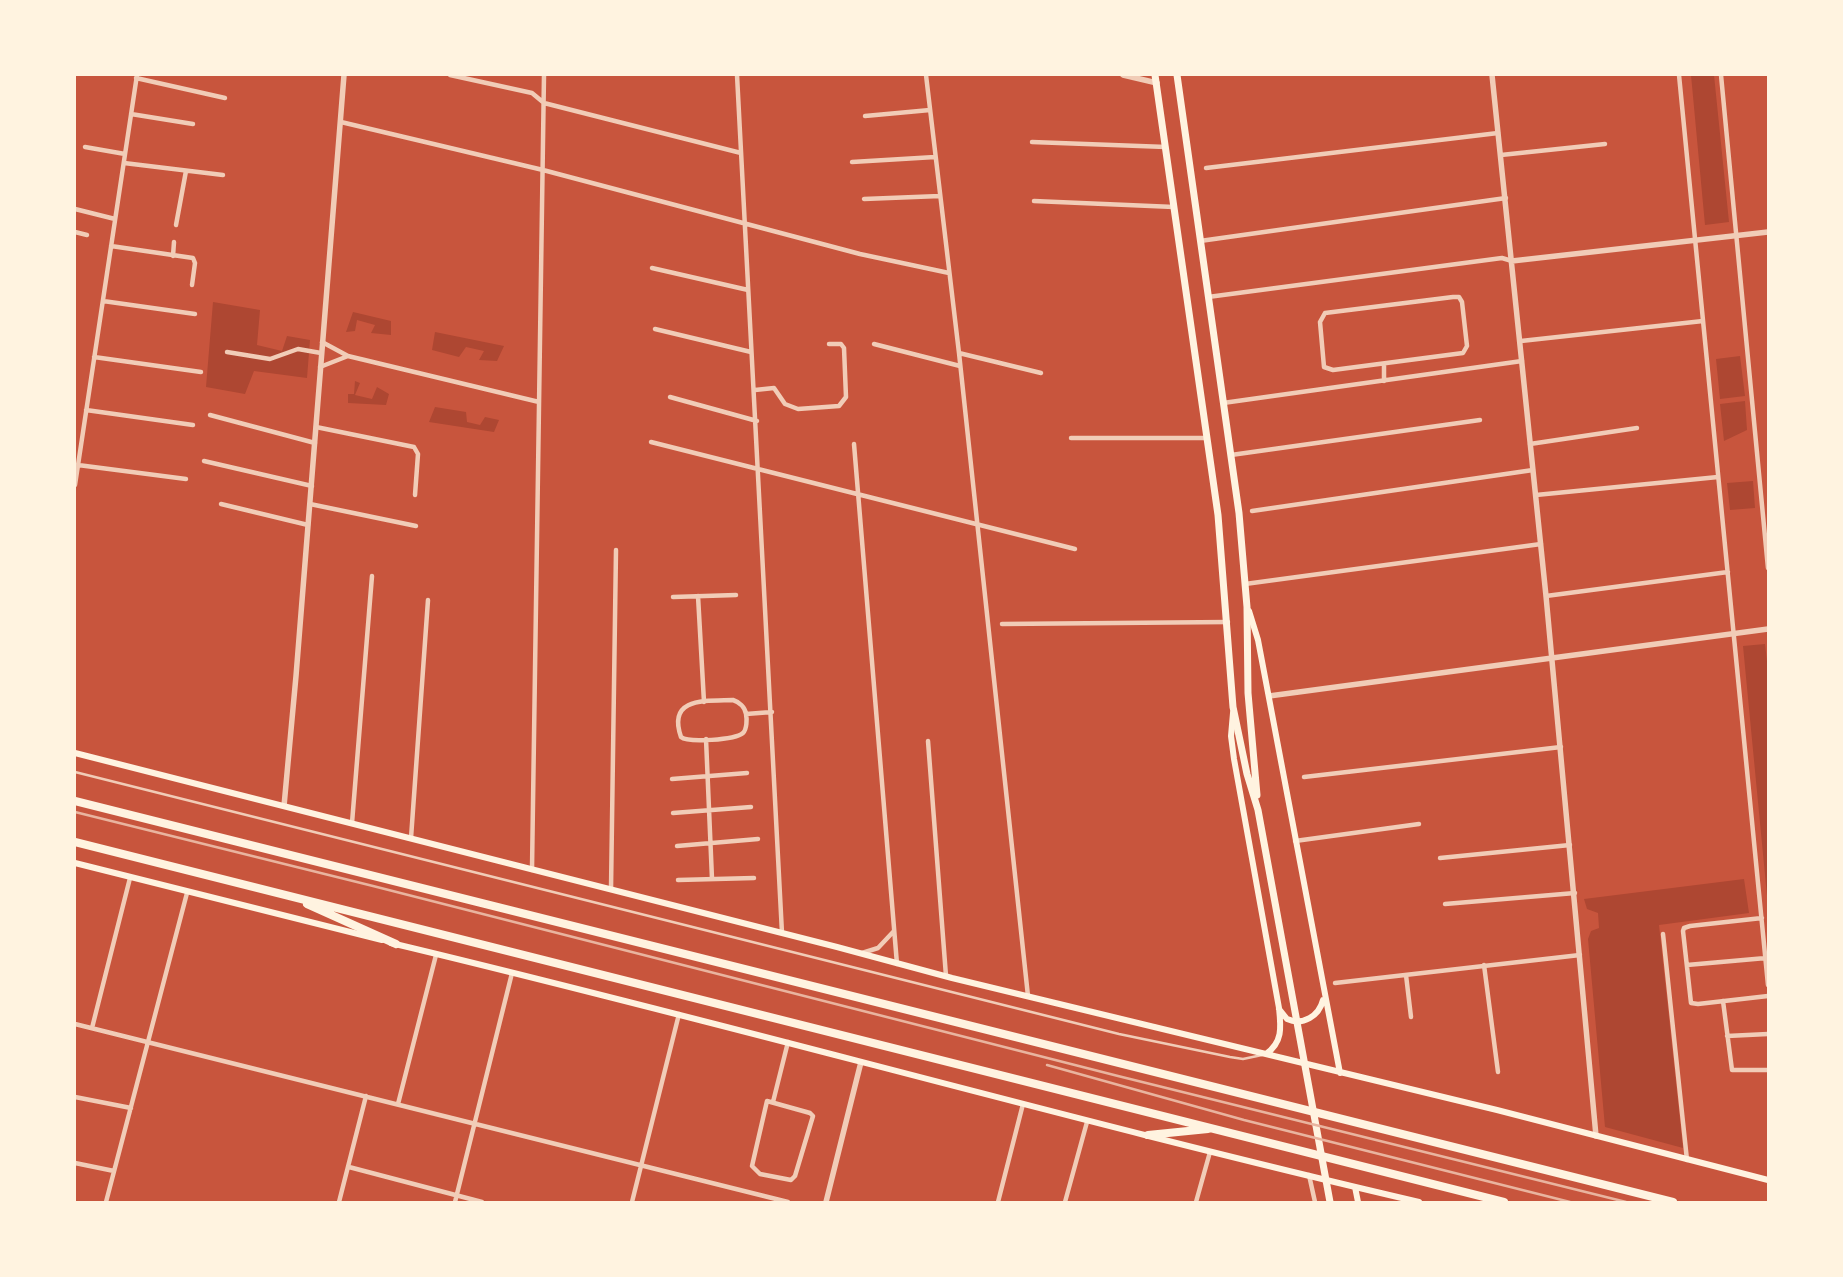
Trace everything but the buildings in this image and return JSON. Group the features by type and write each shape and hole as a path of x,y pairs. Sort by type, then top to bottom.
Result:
{"highway":[{"path":"75,801 1673,1202"},
{"path":"75,842 1504,1202"},
{"path":"287,896 396,944"},
{"path":"1148,1136 1214,1129"}],"main road":[{"path":"1155,75 1208,438 1228,622 1233,707 1231,736 1234,759 1279,1008 1280,1038 1274,1048 1266,1054"},
{"path":"1177,75 1231,455 1247,607 1248,692 1258,810 1330,1202"},
{"path":"1247,607 1258,640 1324,997 1340,1073"},
{"path":"1233,707 1247,774 1258,810"},
{"path":"75,754 862,953 897,964 1497,1110 1768,1180"},
{"path":"75,864 679,1014 1087,1122 1419,1202"},
{"path":"1279,1008 1287,1019 1301,1021 1316,1014 1324,997"},
{"path":"1355,1187 1358,1202"}],"street":[{"path":"284,806 312,486 344,75"},
{"path":"450,75 532,93 544,103 740,152"},
{"path":"532,870 544,75"},
{"path":"737,75 751,352 757,421 782,933"},
{"path":"926,75 959,353 1028,996"},
{"path":"1123,75 1157,83"},
{"path":"1492,75 1561,747 1596,1136"},
{"path":"1679,75 1768,985"},
{"path":"1721,75 1768,568"},
{"path":"75,486 78,466 77,452 86,410 137,77 225,98"},
{"path":"865,116 930,110"},
{"path":"131,114 193,124"},
{"path":"341,122 543,170 860,254 949,274"},
{"path":"1206,168 1498,133"},
{"path":"1032,142 1166,148"},
{"path":"1501,155 1605,144"},
{"path":"85,148 125,154"},
{"path":"852,162 935,158"},
{"path":"124,163 223,175"},
{"path":"176,225 186,171"},
{"path":"864,199 940,196"},
{"path":"1200,241 1506,198"},
{"path":"1034,201 1174,207"},
{"path":"75,209 115,219"},
{"path":"75,232 87,235"},
{"path":"1208,298 1502,258 1512,261 1768,232"},
{"path":"173,256 174,242"},
{"path":"111,246 195,259 192,285"},
{"path":"652,268 748,290"},
{"path":"1459,297 1467,346 1465,351 1384,365 1326,369 1323,363 1320,322 1322,316 1328,312 1459,297"},
{"path":"103,302 195,314"},
{"path":"1520,342 1703,321"},
{"path":"655,329 751,352"},
{"path":"322,342 348,356 539,402"},
{"path":"755,390 774,388 785,404 798,409 839,406 846,397 844,348 841,344 829,344"},
{"path":"874,344 960,366"},
{"path":"227,352 270,359 298,349 321,354"},
{"path":"959,353 1041,373"},
{"path":"320,367 348,356"},
{"path":"94,357 201,372"},
{"path":"1223,403 1522,361"},
{"path":"1384,365 1384,381"},
{"path":"670,397 757,421"},
{"path":"86,410 193,425"},
{"path":"210,415 315,443"},
{"path":"1231,455 1480,420"},
{"path":"316,427 414,447 418,454 415,495"},
{"path":"1530,444 1637,428"},
{"path":"1071,438 1208,438"},
{"path":"652,442 1075,550"},
{"path":"854,444 860,494 897,964"},
{"path":"204,461 312,486"},
{"path":"78,466 186,479"},
{"path":"1252,511 1533,470"},
{"path":"1536,495 1718,477"},
{"path":"221,504 308,525"},
{"path":"310,504 416,526"},
{"path":"1245,584 1540,544"},
{"path":"610,889 616,550"},
{"path":"1546,596 1728,572"},
{"path":"352,823 372,576"},
{"path":"674,598 736,595"},
{"path":"698,596 704,702"},
{"path":"411,838 428,600"},
{"path":"1002,624 1228,622"},
{"path":"1268,696 1768,628"},
{"path":"738,702 746,714 746,728 742,734 731,738 685,740 680,734 680,711 692,704 738,702"},
{"path":"746,714 772,712"},
{"path":"706,739 712,880"},
{"path":"928,741 946,976"},
{"path":"1304,777 1561,747"},
{"path":"672,779 747,773"},
{"path":"673,813 751,807"},
{"path":"1295,841 1419,824"},
{"path":"677,846 758,839"},
{"path":"1440,858 1570,845"},
{"path":"92,1028 130,878"},
{"path":"678,880 754,878"},
{"path":"1445,904 1575,892"},
{"path":"106,1202 187,893"},
{"path":"1762,918 1684,928 1691,1003 1768,996"},
{"path":"862,953 878,948 894,931"},
{"path":"1662,934 1687,1160"},
{"path":"398,1104 436,954"},
{"path":"1336,983 1580,955"},
{"path":"1687,965 1766,958"},
{"path":"1484,965 1498,1072"},
{"path":"455,1202 512,973"},
{"path":"1406,975 1411,1016"},
{"path":"1723,1001 1732,1070 1768,1070"},
{"path":"632,1202 679,1014"},
{"path":"75,1024 148,1040 788,1202"},
{"path":"1727,1036 1768,1034"},
{"path":"774,1102 788,1042"},
{"path":"826,1202 861,1062"},
{"path":"339,1202 366,1096"},
{"path":"75,1097 131,1108"},
{"path":"766,1102 774,1102 810,1113 812,1116 795,1176 791,1180 760,1174 752,1166 766,1102"},
{"path":"998,1202 1023,1104"},
{"path":"1066,1202 1087,1122"},
{"path":"1196,1202 1210,1152"},
{"path":"75,1163 114,1172"},
{"path":"348,1167 482,1202"},
{"path":"1309,1175 1314,1202"}],"lane":[{"path":"75,772 1119,1034 1243,1059 1266,1054"}],"shaded area":[{"path":"1691,75 1714,75 1729,222 1705,225"},
{"path":"213,302 260,310 257,345 282,351 287,336 310,340 307,378 254,371 245,394 206,387"},
{"path":"353,312 391,321 391,335 371,333 375,325 357,320 355,331 346,332"},
{"path":"435,332 504,346 497,361 479,360 484,351 466,347 459,357 432,350"},
{"path":"1740,356 1745,396 1720,399 1716,359"},
{"path":"355,381 360,383 355,395 372,399 377,387 389,394 386,405 348,403 348,394 354,394"},
{"path":"1745,401 1747,430 1724,441 1720,404"},
{"path":"435,407 466,412 467,422 480,425 485,417 499,420 494,432 429,422"},
{"path":"1753,481 1755,508 1730,510 1727,483"},
{"path":"1765,644 1768,670 1768,906 1743,646"},
{"path":"1744,879 1749,913 1659,925 1683,1148 1605,1127 1588,939 1591,931 1599,928 1598,913 1587,909 1584,899"}],"railway":[{"path":"75,812 1118,1076 1626,1202"},
{"path":"1047,1065 1244,1120 1570,1202"}]}
